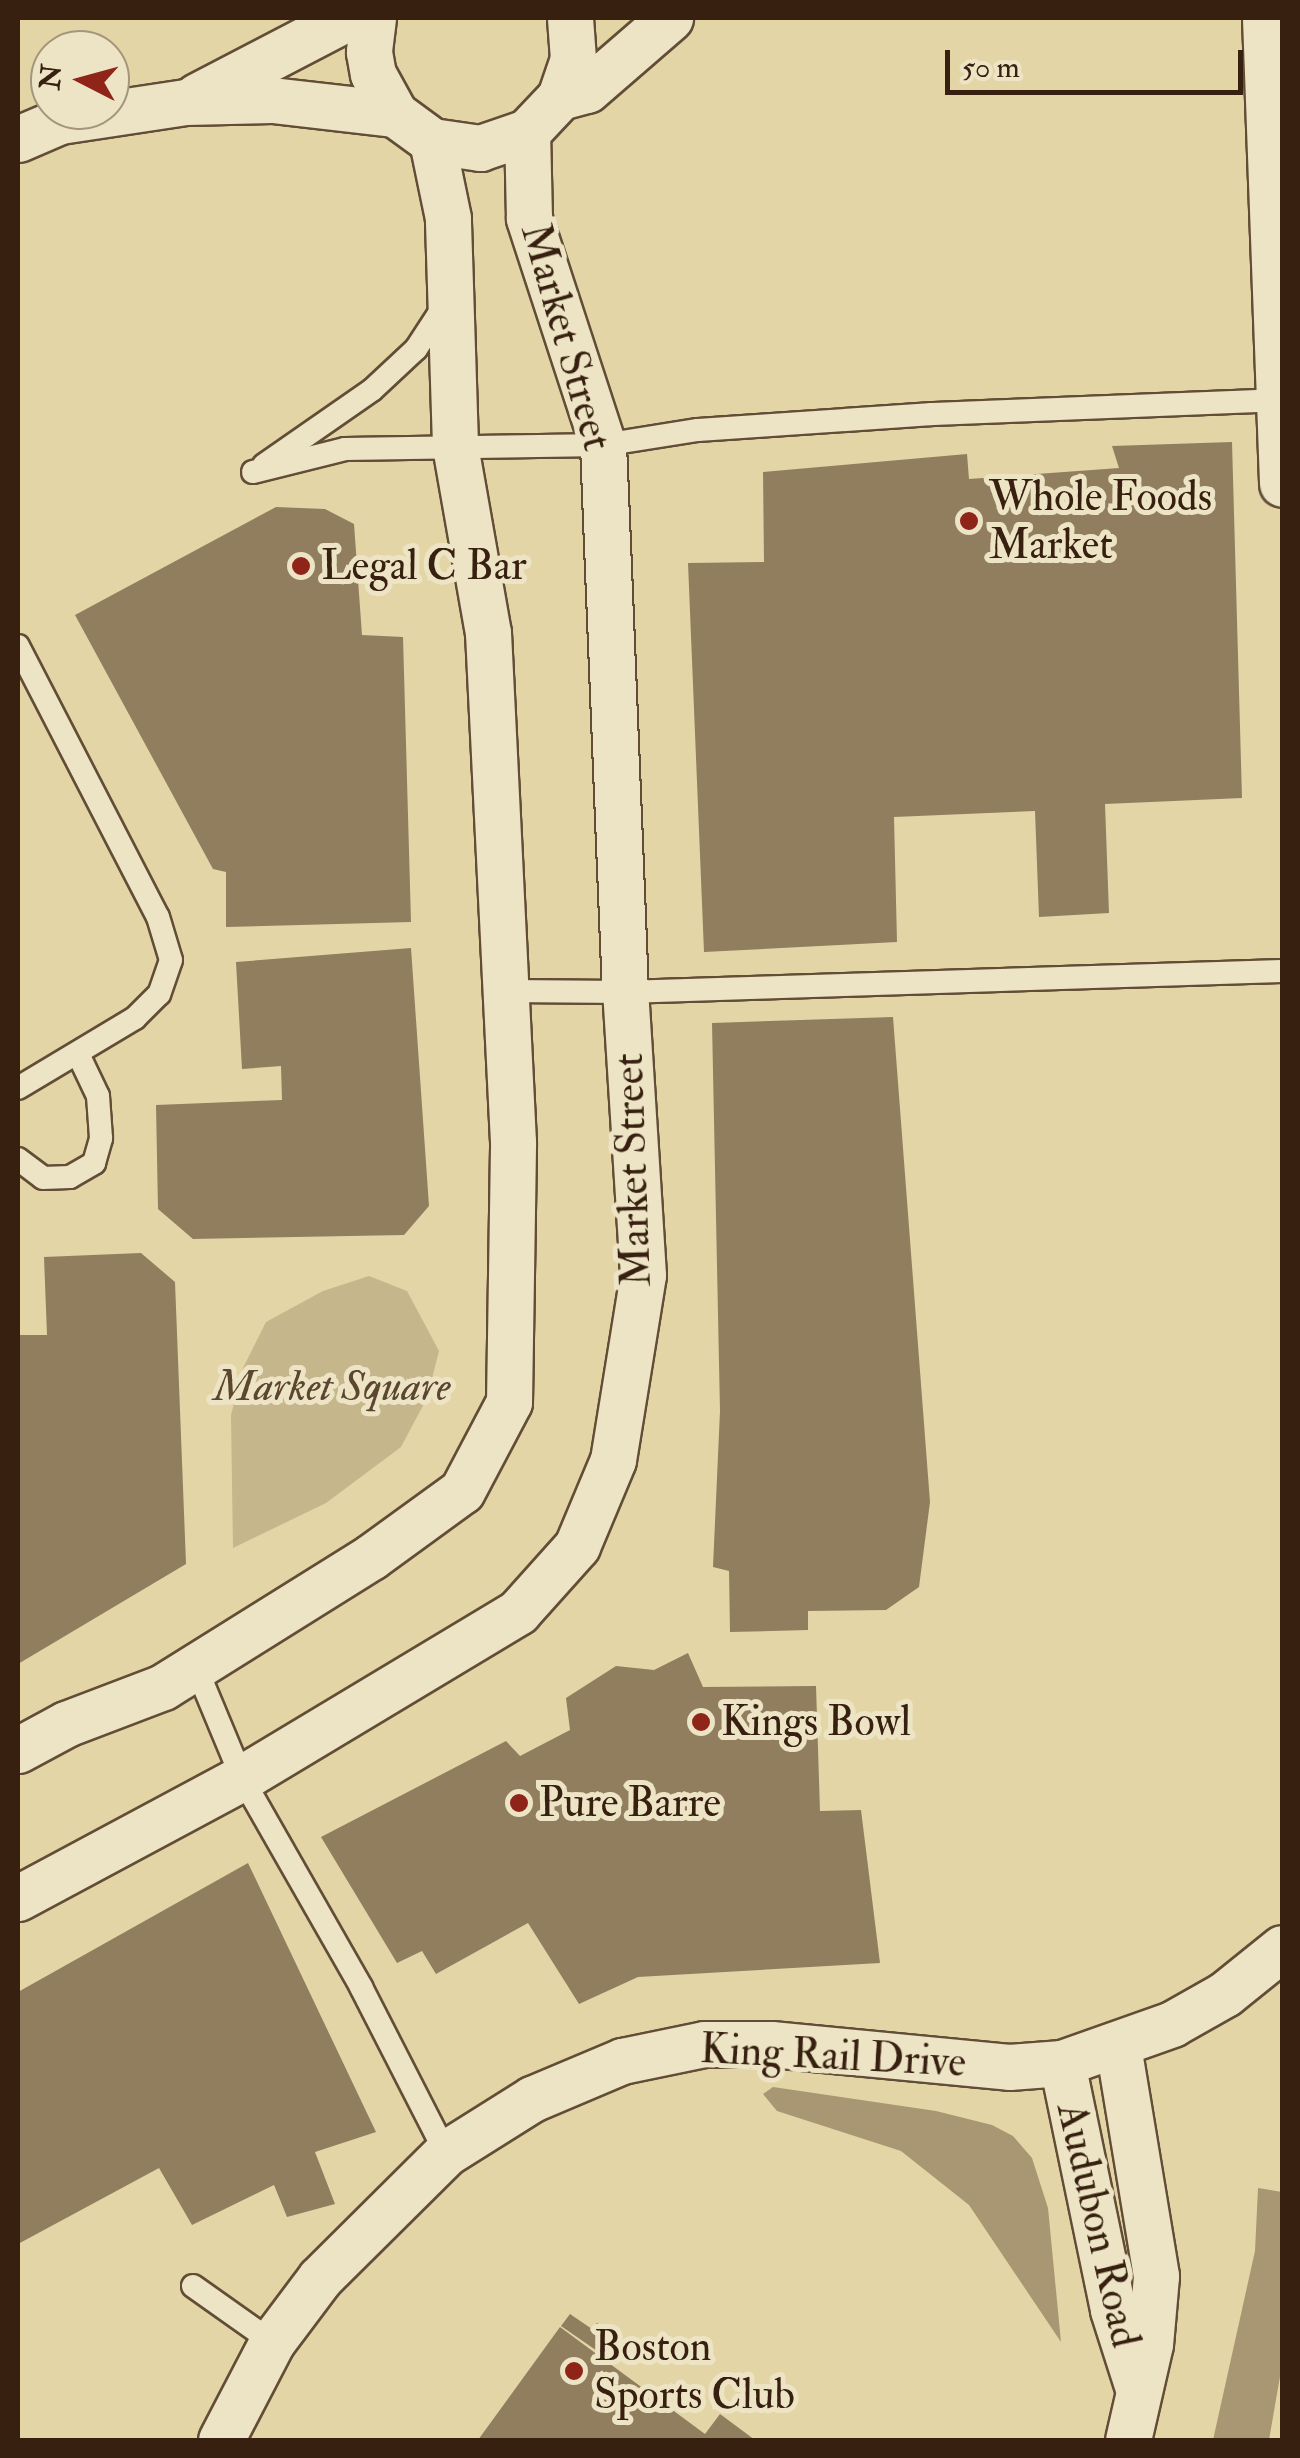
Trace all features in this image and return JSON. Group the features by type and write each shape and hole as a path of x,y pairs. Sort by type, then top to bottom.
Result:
{"street":[{"path":"186,102 347,18"},
{"path":"373,18 369,52 373,74 394,114"},
{"path":"18,139 60,121 186,102 272,100 394,114 432,140 480,148 527,132 560,97 573,60 570,18"},
{"path":"560,97 587,90 670,18"},
{"path":"1265,18 1282,484"},
{"name":"Market Street","path":"18,1898 242,1778 518,1612 576,1546 613,1460 643,1276 625,992 603,445 528,218 527,132"},
{"name":"Market Street","path":"18,1750 66,1724 163,1687 370,1557 462,1490 509,1402 513,1142 488,634 455,444 448,218 432,140"},
{"name":"King Rail Drive","path":"222,2440 272,2342 320,2278 446,2153 532,2100 622,2061 667,2048 771,2044 1009,2067 1062,2063 1172,2024 1225,1994 1282,1948"},
{"name":"Audubon Road","path":"1118,2046 1156,2276 1150,2344 1136,2386 1128,2440"},
{"name":"Audubon Road","path":"1062,2063 1113,2310 1136,2386"}],"lane":[{"path":"448,300 416,349 372,390 252,472 346,449 455,444 603,445 716,428 1278,400"},
{"path":"18,646 158,918 171,960 159,994 135,1018 18,1088"},
{"path":"508,991 625,992 1282,971"},
{"path":"18,1160 44,1178 70,1177 94,1163 101,1138 98,1096 78,1054"},
{"path":"195,1665 242,1778 353,1972 446,2153"},
{"path":"193,2286 272,2342"}],"green space":[{"name":"Market Square","path":"369,1276 407,1291 439,1351 427,1398 401,1447 326,1503 233,1548 231,1415 243,1368 266,1322 323,1291"}],"shaded area":[{"path":"773,2087 936,2111 992,2125 1013,2136 1032,2158 1048,2208 1061,2342 969,2205 901,2151 777,2111 763,2094"},
{"path":"1258,2188 1282,2192 1282,2365 1269,2440 1213,2440 1255,2251"}],"building":[{"path":"1232,442 1242,798 1105,804 1109,913 1039,917 1035,811 894,817 897,942 704,952 688,563 764,562 763,472 967,454 969,479 1119,468 1112,446"},
{"path":"276,507 325,509 354,524 362,635 403,637 411,922 226,927 226,872 213,869 75,615"},
{"path":"411,948 429,1206 404,1235 193,1239 158,1209 156,1105 282,1100 281,1066 242,1069 236,962"},
{"path":"893,1017 930,1502 919,1587 886,1610 808,1611 808,1630 730,1632 729,1571 713,1567 720,1411 712,1023"},
{"path":"141,1253 175,1282 186,1564 18,1664 18,1335 47,1335 44,1257"},
{"path":"688,1653 703,1687 816,1686 820,1811 861,1810 880,1963 638,1977 579,2004 528,1923 436,1974 422,1951 397,1963 321,1837 506,1741 520,1756 570,1730 566,1698 616,1666 654,1670"},
{"path":"248,1863 376,2132 315,2152 335,2204 287,2217 274,2185 192,2225 159,2168 18,2244 18,1992"},
{"path":"570,2314 592,2329 597,2323 615,2336 603,2355 561,2326"},
{"name":"Boston Sports Club","path":"560,2327 705,2434 720,2414 755,2440 478,2440"}],"place":[{"name":"Whole Foods Market","path":"969,521"},
{"name":"Legal C Bar","path":"301,566"},
{"name":"Kings Bowl","path":"701,1722"},
{"name":"Pure Barre","path":"519,1803"},
{"name":"Boston Sports Club","path":"574,2371"}]}
